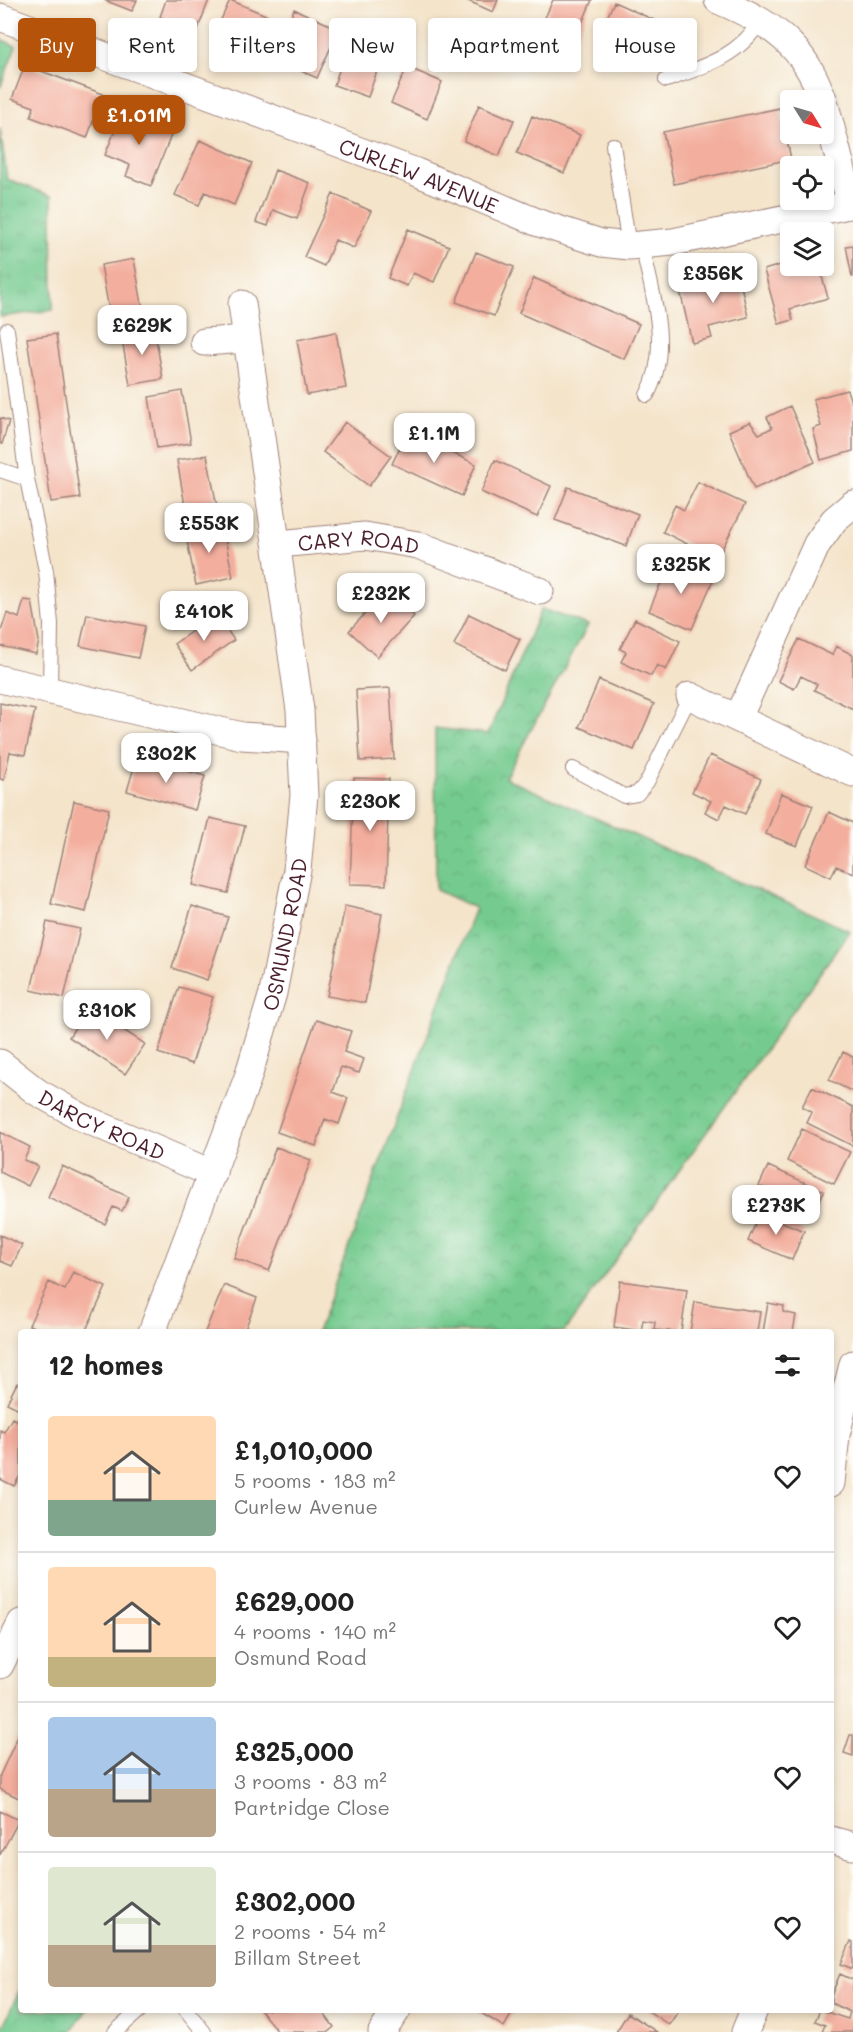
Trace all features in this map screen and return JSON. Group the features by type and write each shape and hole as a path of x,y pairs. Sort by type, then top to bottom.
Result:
{"street":[{"path":"718,0 754,12 792,44 806,60 818,90"},
{"name":"CURLEW AVENUE","path":"0,17 416,172 539,223 602,243 636,245 732,231 852,204"},
{"path":"834,140 852,204"},
{"name":"OSMUND ROAD","path":"153,1329 248,1077 284,944 297,870 304,795 302,740 278,544 242,304"},
{"path":"204,342 246,339"},
{"path":"738,718 817,544 834,520 853,504"},
{"name":"CARY ROAD","path":"278,544 365,536 418,544 540,591"},
{"path":"0,679 243,736 302,740"},
{"path":"690,696 853,773"},
{"name":"DARCY ROAD","path":"0,1063 37,1092 83,1118 213,1174"},
{"path":"834,1435 853,1364"},
{"path":"0,1665 18,1629"},
{"path":"834,1841 853,1846"},
{"path":"381,2032 395,2013"},
{"path":"745,2032 753,2013"}],"lane":[{"path":"666,80 706,66 734,50 751,36 754,12"},
{"path":"613,145 636,245 658,326 660,357 655,380 647,395"},
{"path":"7,330 27,479 46,571 51,624 50,691"},
{"path":"0,470 27,479"},
{"path":"573,770 624,795 638,794 647,782 690,696"},
{"path":"115,2032 137,2013"},
{"path":"188,2013 204,2032"}],"green space":[{"path":"0,39 16,46 0,88"},
{"path":"0,128 7,179 52,196 53,310 0,317"},
{"path":"541,609 588,625 505,778 850,931 566,1329 318,1329 475,908 436,890 435,728 488,734"},
{"path":"18,1993 18,2013 85,2013 71,2032 0,2032"}],"building":[{"path":"104,0 137,0 132,11"},
{"path":"166,0 209,0 197,31 197,18 160,17"},
{"path":"230,0 268,16 267,18 222,18"},
{"path":"466,0 498,0 493,12"},
{"path":"553,0 592,0 581,26 581,18 545,18"},
{"path":"614,2 649,18 607,18"},
{"path":"294,9 314,18 291,18"},
{"path":"317,19 329,25 329,51 317,78 303,72 317,72"},
{"path":"416,71 442,82 427,119 391,103 405,72"},
{"path":"22,72 44,72 103,94 87,138 31,117 34,107 12,99"},
{"path":"338,72 377,72 368,97 334,85"},
{"path":"479,105 514,120 499,156 464,141"},
{"path":"780,108 780,144 788,144 790,156 780,156 780,161 674,184 663,132"},
{"path":"123,111 173,130 151,186 126,176 130,165 105,155"},
{"path":"532,116 580,135 564,173 517,153"},
{"path":"200,140 252,163 234,205 205,192 199,205 175,195"},
{"path":"275,170 310,183 297,219 273,210 268,226 256,222"},
{"path":"333,194 371,211 354,248 335,240 324,266 304,257"},
{"path":"408,229 449,246 434,282 413,273 407,286 388,278"},
{"path":"853,245 853,277 852,277 846,246"},
{"path":"476,252 514,267 494,316 456,302"},
{"path":"134,259 143,310 110,316 101,265"},
{"path":"780,265 780,276 822,276 828,298 790,309 793,320 779,324 764,270"},
{"path":"738,272 748,317 709,327 712,338 692,343 679,286"},
{"path":"534,278 639,324 624,359 519,313"},
{"path":"154,328 163,379 130,385 121,334"},
{"path":"336,332 346,388 307,395 297,340"},
{"path":"56,334 80,498 51,502 27,338"},
{"path":"847,390 851,402 853,401 853,451 821,460 813,429 821,426 813,399"},
{"path":"182,391 191,443 157,448 149,397"},
{"path":"790,406 815,462 754,489 729,431 750,422 759,434 772,428 767,417"},
{"path":"0,418 9,421 2,444 0,443"},
{"path":"345,422 391,456 369,486 323,452"},
{"path":"407,432 476,464 462,496 392,464"},
{"path":"207,455 218,512 187,517 177,460"},
{"path":"495,460 551,486 537,517 481,492"},
{"path":"698,482 745,504 717,559 663,532 675,505 684,510"},
{"path":"568,487 638,514 626,546 555,520"},
{"path":"222,524 233,577 196,585 185,531"},
{"path":"670,561 713,580 692,629 649,611"},
{"path":"386,591 414,616 377,657 349,631"},
{"path":"24,600 32,601 39,641 36,654 0,646 0,634 7,613 19,618"},
{"path":"87,614 145,626 138,658 80,646"},
{"path":"216,614 234,640 192,670 174,644"},
{"path":"469,614 520,639 505,670 454,645"},
{"path":"635,619 680,641 666,670 657,665 651,676 621,662 626,652 620,649"},
{"path":"799,639 832,655 836,646 853,655 853,709 814,690 817,684 801,676 794,689 778,681"},
{"path":"599,680 654,704 634,750 579,727"},
{"path":"390,688 394,759 360,761 356,690"},
{"path":"0,703 35,710 25,755 10,752 4,780 0,779"},
{"path":"710,755 761,779 745,814 726,805 719,819 705,812 711,801 692,792"},
{"path":"137,757 205,776 195,810 127,791"},
{"path":"354,778 389,779 386,885 350,884"},
{"path":"781,793 813,806 797,846 766,834"},
{"path":"74,801 109,809 86,912 51,904"},
{"path":"829,812 853,823 853,873 836,866 831,877 805,865"},
{"path":"210,818 245,826 228,893 193,885"},
{"path":"192,906 228,917 207,980 172,968"},
{"path":"345,906 382,914 365,1003 327,996"},
{"path":"47,922 80,929 64,998 31,990"},
{"path":"179,987 213,997 192,1064 158,1053"},
{"path":"88,1007 145,1044 125,1074 69,1037"},
{"path":"316,1020 351,1031 344,1052 364,1059 359,1073 341,1067 333,1092 348,1098 339,1124 325,1119 316,1146 277,1132"},
{"path":"843,1052 853,1057 853,1092 829,1080"},
{"path":"812,1087 853,1107 853,1146 807,1123 812,1112 802,1107"},
{"path":"802,1129 850,1152 834,1184 787,1161"},
{"path":"0,1132 30,1147 24,1160 38,1166 28,1186 0,1172"},
{"path":"276,1147 311,1160 269,1271 234,1258"},
{"path":"62,1166 129,1197 122,1211 113,1207 105,1224 48,1197"},
{"path":"768,1166 824,1191 810,1221 765,1200 770,1191 759,1186"},
{"path":"760,1213 804,1231 792,1260 748,1241"},
{"path":"0,1235 22,1245 12,1266 0,1261"},
{"path":"73,1272 106,1287 86,1329 38,1329 29,1325 49,1282 65,1290"},
{"path":"620,1281 687,1290 681,1329 654,1329 655,1322 643,1320 641,1329 614,1327"},
{"path":"224,1285 257,1298 245,1329 206,1329"},
{"path":"695,1302 760,1312 757,1329 690,1329"},
{"path":"768,1303 784,1306 783,1312 796,1315 794,1329 764,1329"},
{"path":"17,1383 18,1384 18,1408 7,1403"},
{"path":"12,1418 18,1421 18,1479 14,1486 0,1479 0,1430 4,1432"},
{"path":"850,1735 853,1735 853,1756 844,1753"},
{"path":"18,1736 18,1798 0,1789 0,1775"},
{"path":"0,1811 18,1820 18,1822 0,1855"},
{"path":"851,1941 853,1942 853,1969 841,1964"},
{"path":"840,1974 853,1980 853,2032 822,2032 825,2025 815,2021 819,2013 829,2013 848,2019 850,2012 834,2004 834,1989"},
{"path":"262,2013 323,2013 334,2027 328,2032 278,2032"},
{"path":"481,2013 512,2013 504,2027"},
{"path":"628,2013 657,2032 616,2032"},
{"path":"651,2013 677,2013 669,2025"}]}
